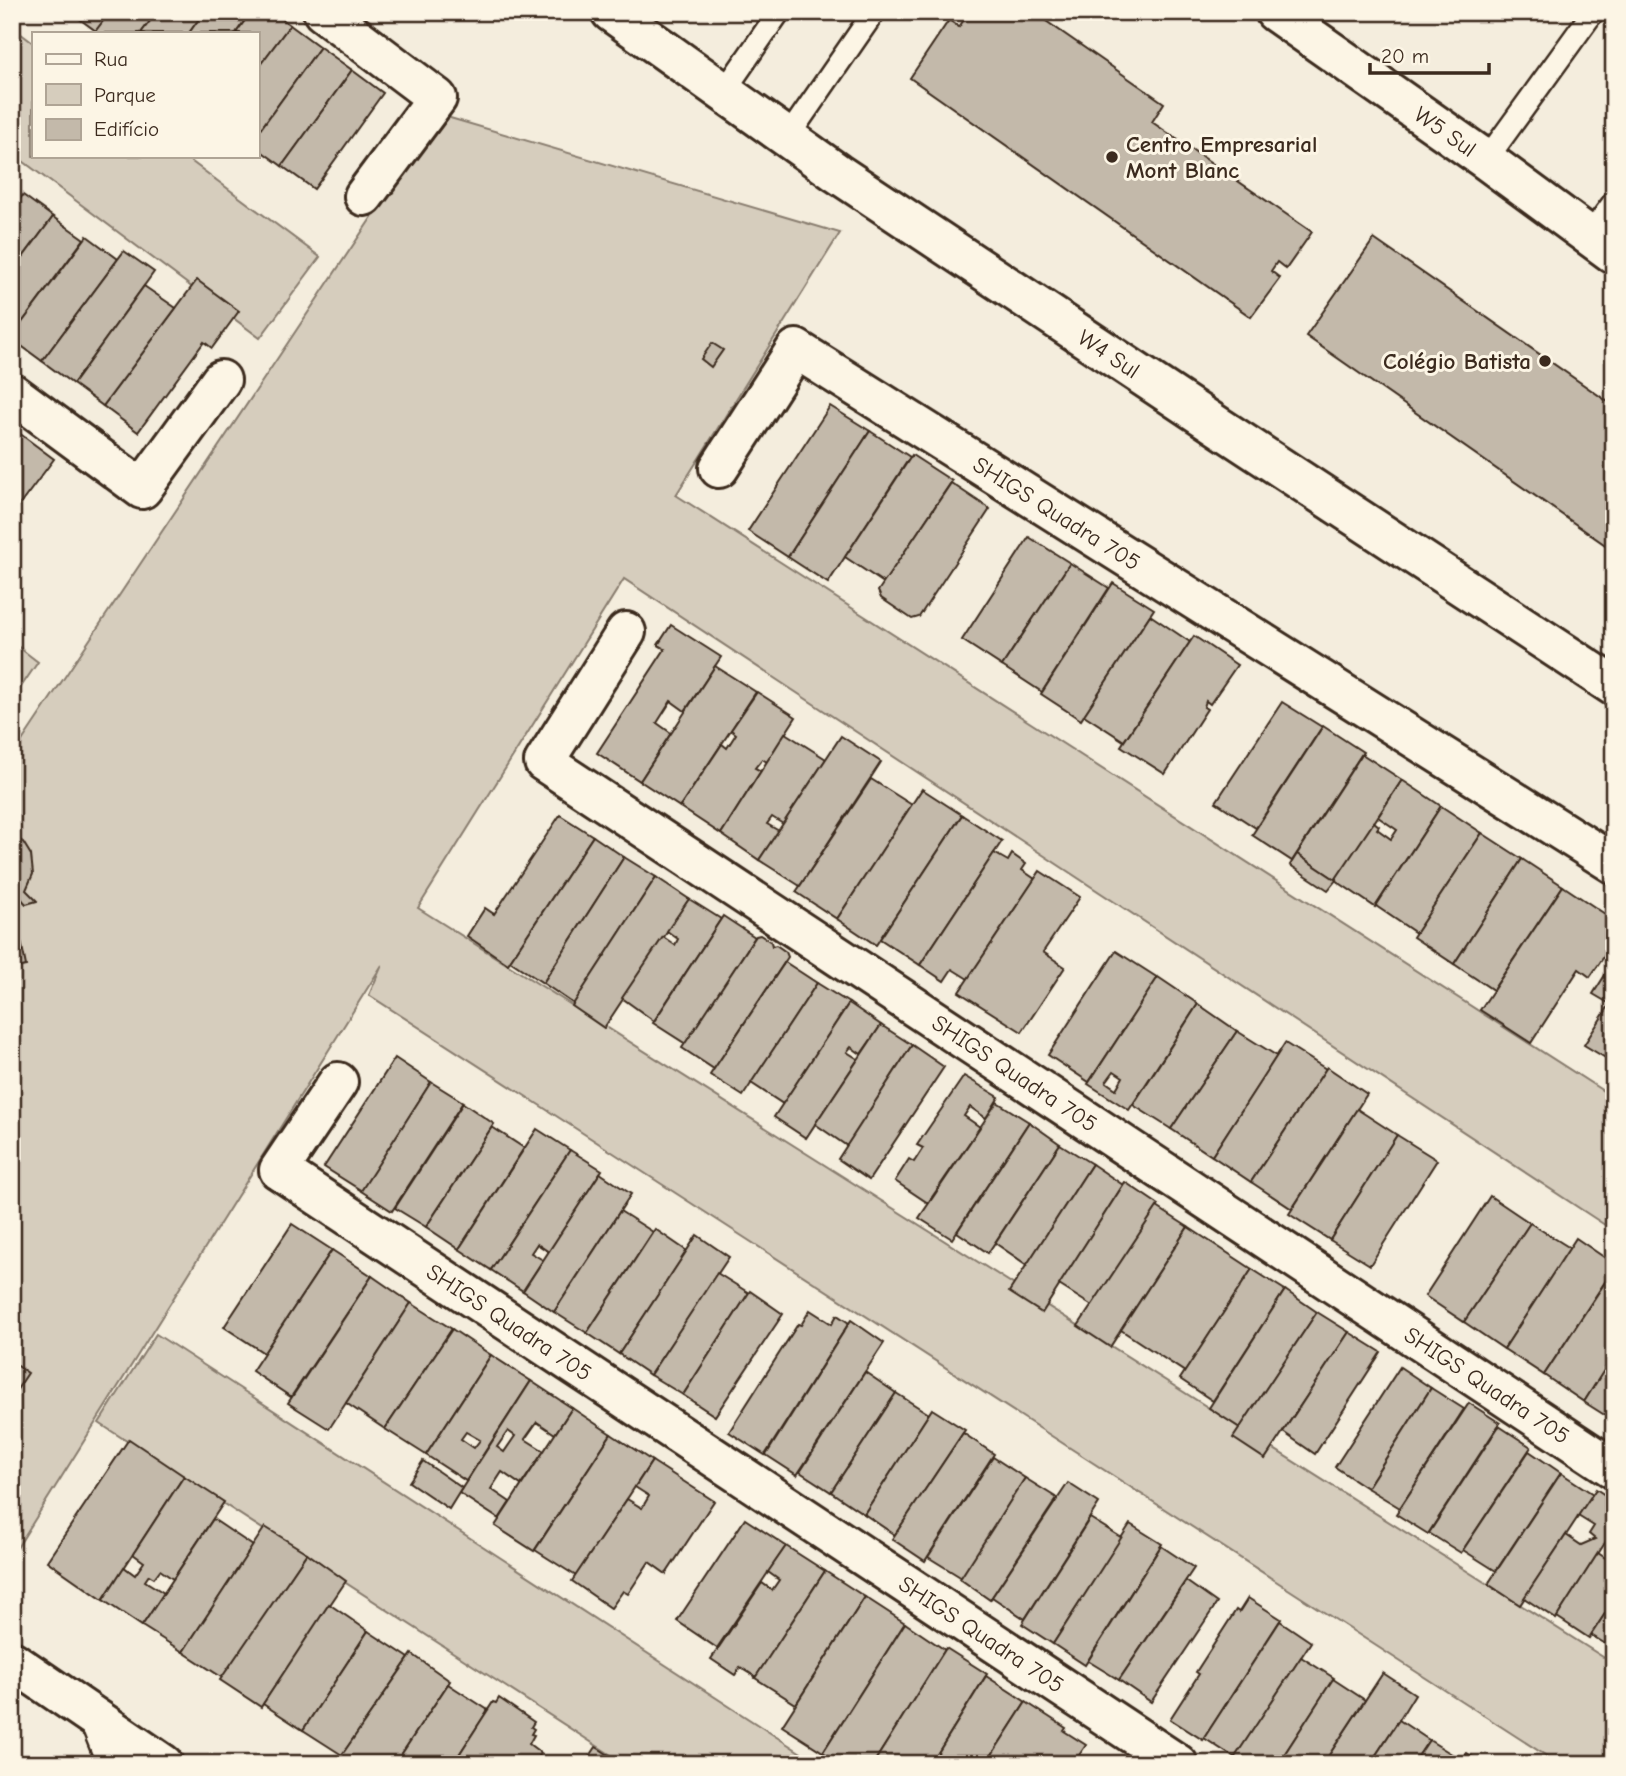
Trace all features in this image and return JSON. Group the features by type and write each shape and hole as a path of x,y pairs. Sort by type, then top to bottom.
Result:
{"street":[{"path":"323,12 437,98 364,196"},
{"name":"W4 Sul","path":"611,12 787,138 1219,427 1614,686"},
{"name":"W5 Sul","path":"1275,12 1486,160 1601,245"},
{"name":"SHIGS Quadra 705","path":"719,468 796,349 1614,864"},
{"path":"12,393 142,489 221,380"},
{"name":"SHIGS Quadra 705","path":"626,632 544,762 1614,1469"},
{"name":"SHIGS Quadra 705","path":"338,1082 279,1170 1178,1764"},
{"path":"12,1661 163,1764"}],"lane":[{"path":"723,93 779,12"},
{"path":"787,138 874,12"},
{"path":"1486,160 1593,12"},
{"path":"1601,245 1614,202"},
{"path":"88,1714 108,1764"}],"green space":[{"path":"12,27 32,42 32,158 187,158 320,257 260,338 12,153"},
{"path":"440,115 840,233 676,495 1614,1098 1614,1231 624,579 418,908 1614,1664 1614,1764 1559,1764 369,995 382,965 12,1556 12,756"},
{"path":"12,642 38,662 12,700"},
{"path":"156,1334 818,1764 625,1764 99,1423"}],"building":[{"path":"70,12 110,12 96,31"},
{"path":"110,12 157,12 142,32 95,32"},
{"path":"157,12 204,12 190,32 142,32"},
{"path":"204,12 251,12 237,32 190,32"},
{"path":"251,12 273,12 290,25 259,66 259,32 237,32"},
{"name":"Centro Empresarial Mont Blanc","path":"956,12 1033,12 1164,103 1152,122 1312,232 1286,269 1277,262 1271,271 1280,278 1251,317 910,78 949,20 959,27 965,18"},
{"path":"290,25 320,47 259,131 259,66"},
{"path":"320,47 352,70 282,166 259,149 259,131"},
{"path":"352,70 383,93 314,189 282,166"},
{"path":"23,195 53,217 12,272 12,209"},
{"path":"53,217 84,239 12,336 12,272"},
{"path":"87,236 118,259 42,361 12,339 12,336"},
{"path":"1374,239 1614,406 1614,551 1306,336"},
{"path":"124,251 154,272 73,384 42,361"},
{"path":"197,280 239,311 212,348 204,342 138,432 103,406"},
{"path":"144,286 176,308 103,406 73,384"},
{"path":"712,343 723,350 711,367 701,359"},
{"path":"830,406 870,431 788,557 748,531"},
{"path":"15,430 54,459 12,515 12,434"},
{"path":"870,431 910,457 828,583 788,557"},
{"path":"912,455 952,481 884,583 845,557"},
{"path":"951,483 990,509 919,617 912,619 881,598 878,591"},
{"path":"1029,537 1070,563 1002,666 962,640"},
{"path":"1070,563 1109,588 1042,692 1002,666"},
{"path":"1113,583 1154,609 1081,720 1041,694"},
{"path":"1150,615 1190,642 1124,741 1084,715"},
{"path":"671,625 721,657 685,711 671,701 657,723 671,733 640,781 597,753 665,649 658,645"},
{"path":"1194,636 1237,665 1210,704 1206,701 1204,707 1207,709 1165,774 1121,746"},
{"path":"715,666 756,692 680,807 640,781"},
{"path":"757,692 796,717 767,762 762,759 755,768 761,771 721,834 680,807 722,744 727,748 736,734 731,730"},
{"path":"1282,702 1322,727 1256,828 1216,802"},
{"path":"1323,726 1363,752 1292,861 1252,835"},
{"path":"785,733 826,759 783,824 772,817 767,824 779,831 759,860 721,834"},
{"path":"841,736 881,762 800,886 759,860"},
{"path":"1362,754 1402,780 1336,880 1297,854"},
{"path":"871,779 912,805 837,919 796,892"},
{"path":"1402,780 1441,806 1375,907 1335,880 1374,822 1379,826 1377,829 1391,839 1397,830 1378,817"},
{"path":"922,789 962,815 876,945 837,919"},
{"path":"1441,806 1482,833 1416,933 1376,906"},
{"path":"560,815 593,836 508,964 467,936 485,908 494,914"},
{"path":"962,815 1002,841 920,965 880,939"},
{"path":"1482,833 1522,859 1454,964 1413,937"},
{"path":"12,836 23,842 31,855 33,874 26,890 37,901 26,904 20,897 12,902"},
{"path":"593,836 624,857 543,983 510,961"},
{"path":"994,853 1008,861 1012,854 1026,864 1022,870 1035,879 968,979 952,969 944,981 920,965"},
{"path":"1297,854 1336,880 1328,890 1290,865"},
{"path":"624,857 656,877 574,1004 543,983"},
{"path":"1522,859 1563,886 1493,990 1454,964"},
{"path":"1040,871 1080,897 1043,952 1065,967 1022,1032 959,992"},
{"path":"656,877 689,899 604,1028 572,1006"},
{"path":"1563,886 1614,920 1614,942 1590,977 1579,969 1531,1043 1480,1010"},
{"path":"689,899 721,919 654,1021 622,998 663,937 675,945 678,939 667,931"},
{"path":"16,916 26,966 12,969 12,917"},
{"path":"723,916 755,937 686,1044 653,1023"},
{"path":"760,935 771,942 772,946 776,945 786,952 788,957 714,1069 682,1048 756,936"},
{"path":"1116,951 1158,978 1089,1082 1048,1055"},
{"path":"1614,961 1614,1063 1584,1045 1610,1004 1593,994"},
{"path":"785,962 817,983 743,1096 710,1075"},
{"path":"1158,977 1198,1004 1129,1110 1088,1084","holes":["1114,1071 1123,1077 1116,1089 1106,1082"]},
{"path":"817,983 849,1003 783,1104 751,1083"},
{"path":"849,1003 881,1025 861,1054 851,1047 847,1052 858,1059 806,1138 774,1117"},
{"path":"1198,1004 1237,1031 1171,1129 1133,1105"},
{"path":"881,1025 912,1045 847,1146 815,1124"},
{"path":"1237,1031 1277,1056 1212,1156 1171,1129"},
{"path":"1285,1043 1326,1069 1251,1182 1212,1156"},
{"path":"912,1045 944,1067 869,1180 838,1159"},
{"path":"395,1058 431,1082 362,1191 324,1167"},
{"path":"1327,1067 1367,1094 1292,1209 1251,1182"},
{"path":"964,1076 999,1097 986,1118 970,1107 964,1116 980,1127 928,1203 895,1181 909,1159 914,1162 923,1148 917,1145"},
{"path":"431,1082 463,1102 392,1211 361,1191"},
{"path":"997,1102 1029,1122 952,1239 919,1218"},
{"path":"463,1103 494,1124 426,1227 395,1208"},
{"path":"1357,1109 1397,1135 1330,1240 1289,1214"},
{"path":"1029,1122 1060,1144 988,1253 957,1232"},
{"path":"492,1127 524,1148 459,1249 426,1227"},
{"path":"537,1129 570,1150 491,1270 459,1249"},
{"path":"1397,1135 1437,1160 1370,1265 1330,1240"},
{"path":"1060,1144 1092,1164 1027,1265 995,1243"},
{"path":"570,1150 602,1170 549,1252 537,1244 531,1253 543,1260 523,1291 491,1270"},
{"path":"1092,1164 1123,1185 1042,1313 1009,1292"},
{"path":"600,1173 631,1194 554,1312 523,1291"},
{"path":"1125,1182 1159,1205 1092,1306 1059,1285"},
{"path":"1490,1196 1530,1223 1464,1322 1425,1296"},
{"path":"1157,1207 1188,1227 1110,1347 1078,1326"},
{"path":"620,1211 653,1232 587,1333 554,1312"},
{"path":"1530,1223 1570,1248 1504,1349 1464,1322"},
{"path":"292,1224 332,1250 264,1353 224,1327"},
{"path":"1188,1227 1252,1269 1185,1372 1121,1330"},
{"path":"655,1229 687,1251 619,1354 587,1333"},
{"path":"697,1235 729,1257 650,1375 619,1354"},
{"path":"1576,1238 1614,1264 1614,1268 1544,1375 1504,1349"},
{"path":"332,1250 372,1276 291,1397 252,1371"},
{"path":"1252,1269 1285,1290 1213,1401 1180,1379"},
{"path":"717,1273 749,1293 683,1395 650,1375"},
{"path":"1610,1275 1614,1278 1614,1356 1584,1402 1544,1375"},
{"path":"372,1276 411,1303 329,1429 288,1403"},
{"path":"1285,1290 1317,1312 1240,1428 1209,1408"},
{"path":"750,1291 783,1314 715,1416 683,1395"},
{"path":"411,1303 452,1329 385,1429 346,1403"},
{"path":"810,1310 832,1324 837,1315 849,1323 765,1455 729,1432 798,1324 801,1325"},
{"path":"1317,1312 1349,1332 1265,1459 1233,1438"},
{"path":"851,1320 884,1343 797,1475 766,1455"},
{"path":"452,1329 491,1355 426,1455 385,1429"},
{"path":"1349,1332 1381,1352 1315,1454 1283,1432"},
{"path":"491,1355 531,1381 466,1481 426,1455","holes":["466,1432 480,1440 474,1448 461,1439"]},
{"path":"12,1362 28,1373 12,1397"},
{"path":"1400,1367 1431,1388 1367,1488 1335,1467"},
{"path":"1606,1367 1614,1371 1614,1421 1584,1402"},
{"path":"865,1372 896,1393 831,1492 800,1472"},
{"path":"531,1381 572,1408 555,1434 537,1422 525,1439 544,1451 521,1485 502,1472 491,1489 510,1502 499,1519 459,1493","holes":["508,1431 515,1436 504,1452 497,1447"]},
{"path":"1431,1388 1464,1409 1400,1508 1367,1488"},
{"path":"896,1393 929,1414 864,1514 831,1492"},
{"path":"1469,1403 1500,1423 1428,1534 1396,1514"},
{"path":"572,1408 611,1434 534,1551 495,1526"},
{"path":"932,1409 965,1430 895,1535 864,1514"},
{"path":"1499,1426 1531,1447 1461,1553 1429,1533"},
{"path":"963,1433 994,1454 925,1561 892,1539"},
{"path":"611,1434 652,1461 576,1576 535,1550"},
{"path":"129,1439 184,1476 103,1600 47,1561"},
{"path":"1529,1451 1561,1473 1496,1571 1463,1550"},
{"path":"993,1457 1025,1478 962,1578 928,1557"},
{"path":"423,1461 462,1488 449,1509 409,1482"},
{"path":"652,1461 714,1501 666,1574 649,1562 628,1594 623,1591 611,1608 572,1581 627,1499 642,1508 649,1496 635,1487"},
{"path":"1561,1473 1593,1494 1520,1605 1488,1584"},
{"path":"184,1476 224,1502 173,1579 160,1570 154,1578 149,1575 145,1581 164,1593 142,1626 103,1600 124,1567 135,1575 144,1562 133,1554"},
{"path":"1025,1478 1057,1498 990,1600 960,1579"},
{"path":"1068,1483 1099,1503 1025,1619 992,1597"},
{"path":"1596,1489 1614,1501 1614,1529 1556,1619 1524,1598 1566,1535 1581,1545 1595,1539 1589,1534 1594,1526 1578,1516"},
{"path":"1090,1518 1122,1538 1053,1644 1022,1624"},
{"path":"213,1519 253,1546 183,1652 142,1626"},
{"path":"745,1519 786,1546 717,1648 677,1621"},
{"path":"1130,1524 1162,1544 1085,1665 1053,1644"},
{"path":"265,1527 307,1553 223,1678 183,1652"},
{"path":"786,1546 825,1571 756,1677 740,1667 735,1675 711,1659 762,1583 772,1590 779,1580 768,1572"},
{"path":"1161,1546 1194,1568 1119,1680 1088,1661"},
{"path":"307,1553 346,1581 261,1707 220,1680"},
{"path":"1598,1553 1610,1561 1614,1554 1614,1600 1589,1638 1557,1617"},
{"path":"825,1571 865,1597 796,1704 755,1678"},
{"path":"1186,1581 1217,1603 1151,1702 1119,1680"},
{"path":"865,1597 905,1623 823,1752 782,1726"},
{"path":"1248,1598 1281,1619 1203,1740 1170,1719 1199,1674 1196,1672 1236,1610 1239,1612"},
{"path":"1614,1600 1614,1649 1591,1635"},
{"path":"329,1604 368,1631 303,1730 263,1704"},
{"path":"1280,1621 1311,1642 1235,1758 1204,1738"},
{"path":"905,1623 945,1650 873,1764 841,1764 823,1752"},
{"path":"368,1631 409,1658 342,1755 303,1730"},
{"path":"946,1648 987,1674 931,1764 873,1764"},
{"path":"412,1654 450,1681 395,1764 346,1764 339,1759"},
{"path":"1301,1657 1334,1678 1278,1764 1239,1764 1233,1760"},
{"path":"1383,1673 1415,1694 1370,1764 1323,1764"},
{"path":"986,1676 1026,1702 986,1764 931,1764"},
{"path":"1333,1679 1365,1700 1323,1764 1278,1764"},
{"path":"448,1684 488,1710 453,1764 395,1764"},
{"path":"499,1698 534,1722 531,1734 534,1735 529,1744 541,1753 534,1764 453,1764 493,1702 496,1703"},
{"path":"1026,1702 1066,1728 1064,1731 1086,1745 1073,1764 986,1764"},
{"path":"1399,1720 1429,1740 1413,1764 1370,1764"},
{"path":"1429,1740 1463,1761 1461,1764 1413,1764"},
{"path":"596,1747 622,1764 575,1764 586,1762"},
{"path":"1467,1753 1484,1764 1461,1764"}],"place":[{"name":"Centro Empresarial Mont Blanc","path":"1112,157"},
{"name":"Colégio Batista","path":"1545,361"}]}
